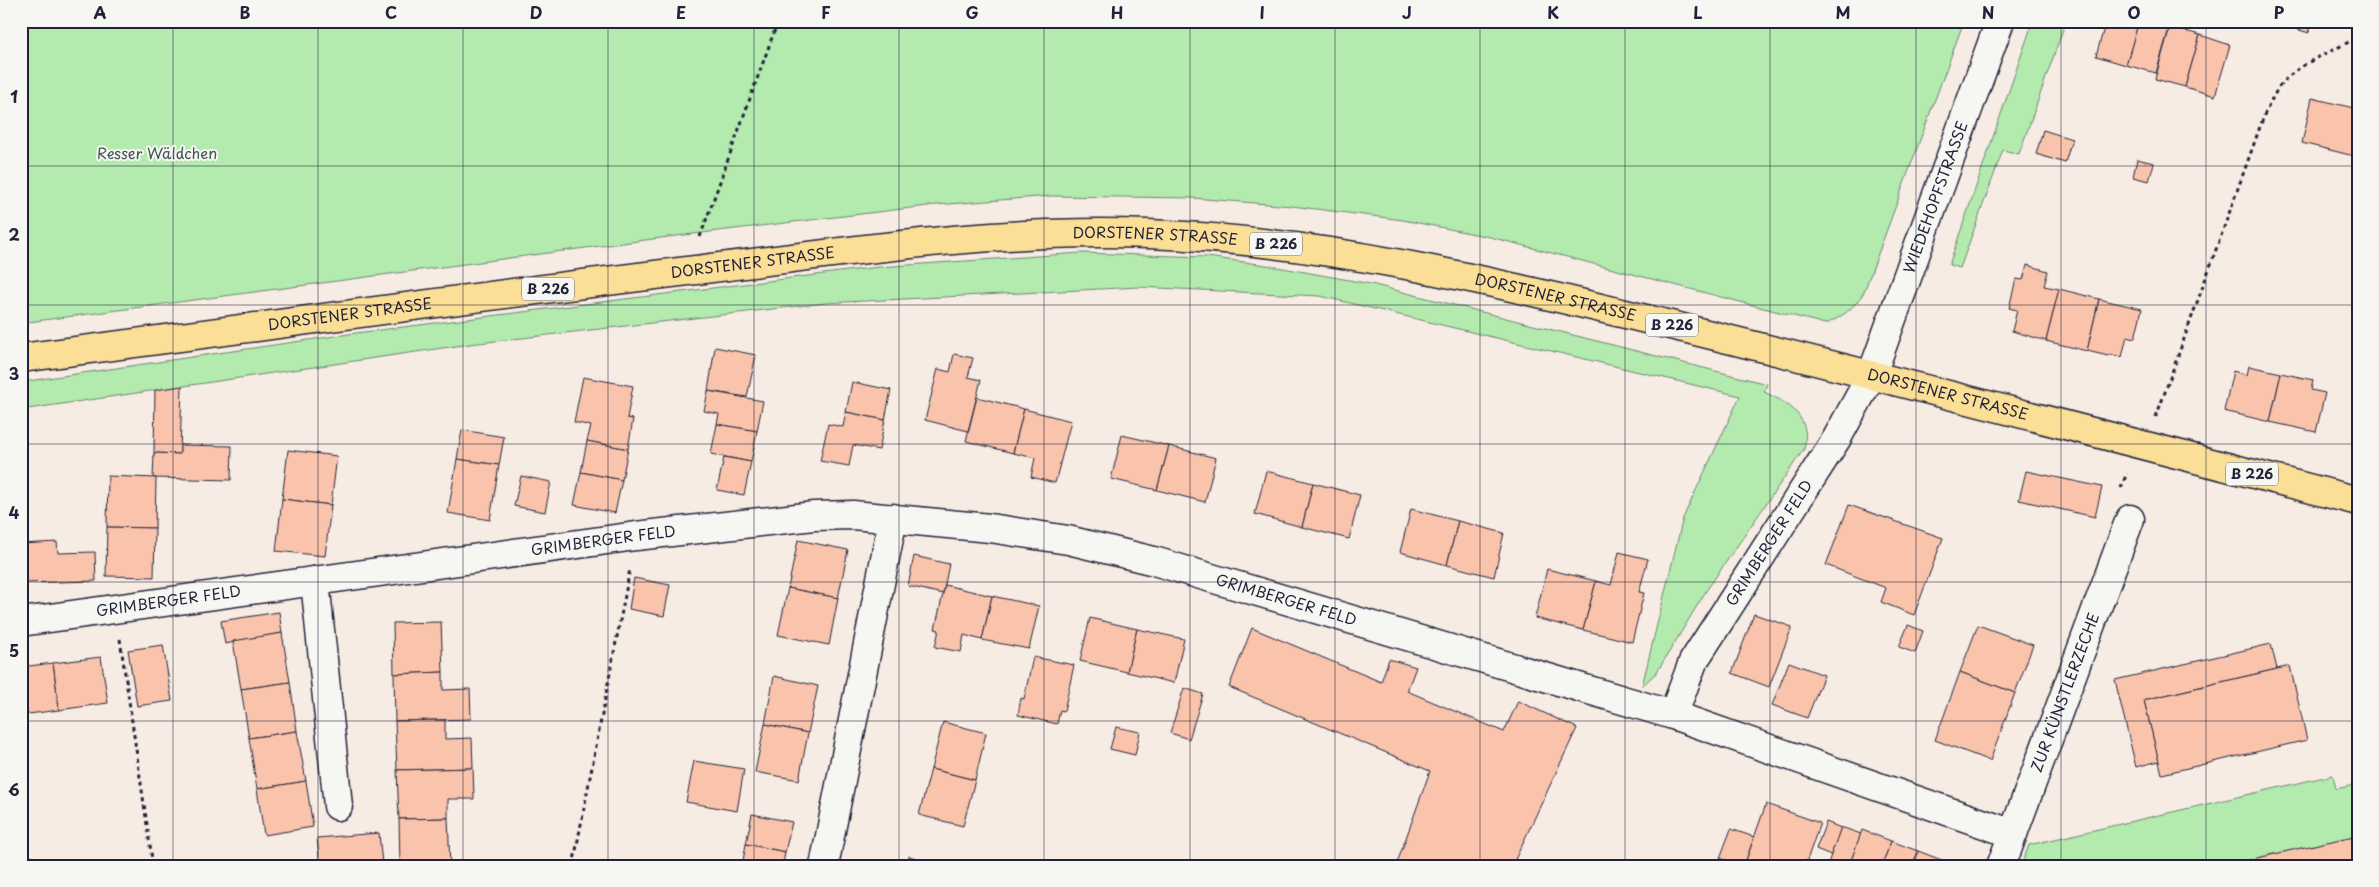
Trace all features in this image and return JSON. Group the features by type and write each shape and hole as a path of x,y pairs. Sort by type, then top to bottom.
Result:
{"main road":[{"name":"DORSTENER STRASSE","path":"21,358 688,271 1009,234 1077,232 1151,234 1248,240 1390,260 1473,277 1872,374 2358,501"}],"street":[{"name":"WIEDEHOPFSTRASSE","path":"1872,374 2000,21"},
{"name":"GRIMBERGER FELD","path":"1673,715 1693,662 1837,438 1872,374"},
{"name":"GRIMBERGER FELD","path":"21,622 636,536 814,516 853,515 990,528 1068,540 1154,561 1673,715 2013,834"},
{"path":"824,866 893,518"},
{"name":"ZUR KÜNSTLERZECHE","path":"2001,866 2130,519"},
{"path":"315,581 338,806"}],"path":[{"path":"688,271 778,21"},
{"path":"2130,519 2113,512 2126,475 2146,446 2264,113 2282,84 2307,62 2358,38"},
{"path":"573,866 636,536"},
{"path":"116,609 153,866"}],"green space":[{"name":"Resser Wäldchen","path":"21,21 1964,21 1864,292 1848,311 1825,324 1490,237 1403,220 1292,206 1192,198 1051,196 936,205 668,237 21,323"},
{"path":"2033,21 2066,21 2019,154 2003,150 1960,268 1949,265"},
{"path":"1081,253 1207,257 1266,265 1371,284 1767,384 1764,392 1790,406 1801,420 1805,428 1804,449 1706,591 1657,672 1642,686 1683,518 1740,396 1320,296 1139,287 825,303 470,344 21,410 21,382 356,333 879,267"},
{"path":"2333,775 2336,789 2358,784 2358,866 2021,866 2029,845"},
{"path":"21,854 71,866 21,866"}],"building":[{"path":"2106,21 2139,21 2126,65 2096,56"},
{"path":"2139,21 2171,22 2156,73 2126,65"},
{"path":"2270,21 2313,21 2309,33"},
{"path":"2170,27 2200,35 2185,87 2155,79"},
{"path":"2200,35 2230,45 2215,96 2185,87"},
{"path":"2312,98 2358,109 2358,157 2302,143"},
{"path":"2043,130 2072,139 2065,163 2036,154"},
{"path":"2137,159 2154,163 2149,181 2133,177"},
{"path":"2027,265 2048,271 2044,286 2059,289 2046,341 2012,331 2017,310 2009,308 2016,279 2023,280"},
{"path":"2059,289 2099,299 2087,351 2046,341"},
{"path":"2099,299 2142,309 2135,338 2127,336 2122,357 2087,351"},
{"path":"715,347 756,355 747,397 708,391"},
{"path":"954,354 973,358 968,377 981,380 968,431 925,420 938,369 950,372"},
{"path":"2249,366 2281,373 2270,422 2224,411 2233,371 2247,375"},
{"path":"2281,373 2313,380 2311,390 2325,393 2316,432 2270,422"},
{"path":"583,377 633,386 627,418 633,419 628,449 587,441 591,426 574,422"},
{"path":"852,382 891,390 885,420 846,412"},
{"path":"182,386 180,454 154,453 155,390"},
{"path":"708,391 763,401 757,431 717,424 719,414 704,411"},
{"path":"977,397 1024,409 1013,453 966,441"},
{"path":"1024,409 1071,421 1055,483 1031,477 1035,458 1013,453"},
{"path":"846,412 885,420 879,450 853,445 849,466 820,461 828,424 843,427"},
{"path":"717,424 757,431 751,462 711,454"},
{"path":"462,430 504,437 499,465 457,459"},
{"path":"1122,435 1169,446 1157,490 1111,479"},
{"path":"587,441 628,449 622,480 581,472"},
{"path":"180,445 232,446 231,480 153,478 154,453 180,454"},
{"path":"1169,446 1216,458 1205,502 1157,490"},
{"path":"288,450 337,456 331,505 282,499"},
{"path":"724,457 751,462 744,495 717,490"},
{"path":"457,459 499,465 490,520 448,513"},
{"path":"1266,471 1313,483 1302,527 1255,514"},
{"path":"2026,471 2102,487 2095,517 2019,500"},
{"path":"581,472 622,480 615,513 574,505"},
{"path":"108,476 156,478 155,528 107,527"},
{"path":"521,476 551,482 545,512 514,506"},
{"path":"1313,483 1360,495 1349,539 1302,527"},
{"path":"282,499 331,505 325,556 276,551"},
{"path":"1849,505 1943,538 1914,615 1881,602 1886,588 1826,565"},
{"path":"1411,509 1458,521 1447,565 1400,552"},
{"path":"1458,521 1504,533 1494,577 1447,565"},
{"path":"107,527 155,528 154,577 106,576"},
{"path":"798,540 848,550 838,598 788,588"},
{"path":"57,542 58,553 95,552 96,581 21,583 21,544"},
{"path":"1619,552 1648,559 1639,592 1644,593 1632,642 1583,630 1596,581 1611,585"},
{"path":"914,556 949,564 943,594 908,586"},
{"path":"1547,569 1596,581 1583,630 1535,618"},
{"path":"634,578 670,585 664,616 629,609"},
{"path":"945,585 992,596 982,640 964,635 961,652 935,647 939,630 935,629"},
{"path":"788,588 838,598 829,645 778,635"},
{"path":"992,596 1039,606 1029,649 982,640"},
{"path":"279,612 282,633 225,644 221,621"},
{"path":"1754,614 1792,627 1769,687 1732,673"},
{"path":"1090,618 1137,629 1127,672 1080,661"},
{"path":"441,622 443,672 394,674 393,623"},
{"path":"1908,625 1923,631 1915,653 1899,647"},
{"path":"1978,625 2033,645 2015,693 1960,672"},
{"path":"1252,628 1381,682 1389,659 1416,667 1407,691 1504,732 1518,701 1577,728 1512,866 1396,866 1430,771 1229,687"},
{"path":"1137,629 1184,639 1174,683 1127,672"},
{"path":"282,633 290,682 241,689 233,641"},
{"path":"2271,644 2277,669 2144,700 2159,761 2136,767 2115,680"},
{"path":"163,645 172,701 137,706 128,650"},
{"path":"101,657 108,703 59,710 53,663"},
{"path":"1033,657 1074,665 1064,711 1060,710 1057,724 1018,715 1021,698 1024,699"},
{"path":"1789,662 1824,675 1807,718 1772,705"},
{"path":"53,663 59,710 21,715 21,667"},
{"path":"2290,666 2307,740 2162,774 2144,700"},
{"path":"443,672 443,690 470,689 471,719 395,721 394,674"},
{"path":"1960,672 2015,693 1990,761 1935,740"},
{"path":"774,676 818,686 808,733 765,724"},
{"path":"290,682 297,731 249,738 241,689"},
{"path":"1184,688 1203,694 1189,739 1170,733"},
{"path":"445,720 445,739 472,738 473,768 397,770 395,721"},
{"path":"943,722 986,733 975,780 931,769"},
{"path":"765,724 808,733 799,780 755,772"},
{"path":"1116,727 1140,732 1135,755 1110,749"},
{"path":"297,731 306,781 257,789 249,738"},
{"path":"694,761 744,769 737,811 686,802"},
{"path":"473,768 474,799 448,799 448,818 399,819 397,770"},
{"path":"931,769 975,780 963,826 919,815"},
{"path":"306,781 313,827 264,835 257,789"},
{"path":"1766,804 1820,823 1805,866 1744,866"},
{"path":"752,814 792,822 785,852 746,844"},
{"path":"448,818 450,866 400,866 399,819"},
{"path":"1826,822 1841,828 1831,855 1816,849"},
{"path":"1841,827 1861,834 1849,866 1827,866"},
{"path":"1731,829 1754,837 1744,866 1720,858"},
{"path":"1862,830 1891,841 1882,866 1849,866"},
{"path":"379,833 382,864 320,866 317,838"},
{"path":"2358,835 2358,866 2222,866"},
{"path":"1891,841 1918,851 1913,866 1882,866"},
{"path":"746,844 785,852 783,866 742,866"},
{"path":"1918,851 1952,864 1951,866 1913,866"},
{"path":"909,856 945,866 907,866"}]}
